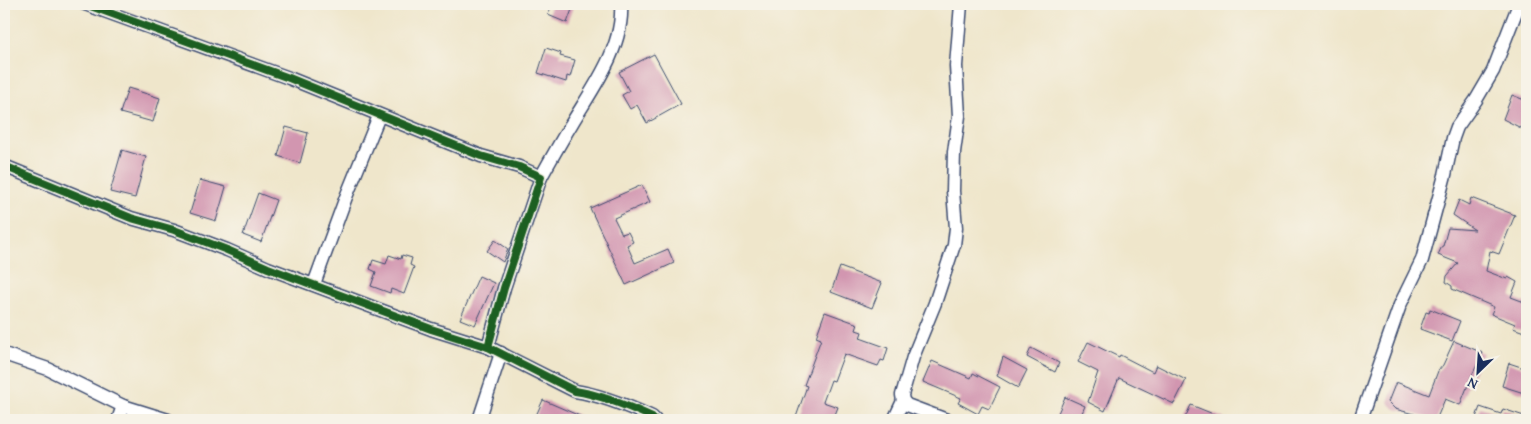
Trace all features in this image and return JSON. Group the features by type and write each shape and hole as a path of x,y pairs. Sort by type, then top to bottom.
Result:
{"street":[{"path":"85,4 320,90 379,116 541,177"},
{"path":"488,348 504,288 541,177 570,126 598,83 613,51 622,15 621,4"},
{"path":"894,420 903,401 902,395 913,357 935,304 954,245 956,228 953,191 954,152 959,116 956,66 961,4"},
{"path":"1360,420 1400,306 1422,260 1457,127 1476,100 1492,71 1520,4"},
{"path":"314,284 379,116"},
{"path":"4,166 114,211 174,230 431,329 501,353 576,391 590,393 627,405 655,420"},
{"path":"479,420 501,353"},
{"path":"4,354 48,369 123,406 168,420"},
{"path":"903,401 907,405 947,420"},
{"path":"118,420 123,406"}],"building":[{"path":"552,4 574,4 567,23 548,15"},
{"path":"546,48 561,53 560,56 575,60 570,77 567,76 566,82 538,73"},
{"path":"654,54 681,104 647,123 637,105 630,109 622,95 629,91 619,72"},
{"path":"128,88 160,98 153,122 120,113"},
{"path":"1512,95 1527,101 1527,131 1503,119"},
{"path":"286,127 308,133 300,163 278,156"},
{"path":"122,150 146,157 135,198 110,192"},
{"path":"200,180 226,187 216,221 190,213"},
{"path":"642,185 650,202 614,218 622,234 628,232 633,242 627,245 635,263 668,249 674,263 626,285 590,208"},
{"path":"258,193 276,200 261,242 243,235"},
{"path":"1471,198 1515,215 1499,254 1490,251 1486,271 1507,279 1508,277 1517,282 1511,297 1527,303 1527,333 1513,328 1515,324 1491,314 1494,307 1452,289 1452,286 1446,282 1447,276 1458,263 1438,255 1443,246 1448,228 1475,230 1453,215 1459,200 1469,205"},
{"path":"495,240 508,249 503,262 487,251"},
{"path":"389,255 401,259 402,255 412,258 410,265 414,267 404,294 391,289 390,293 371,286 376,272 370,269 373,260 386,264"},
{"path":"840,267 882,283 872,308 831,292"},
{"path":"479,276 494,283 475,325 460,319"},
{"path":"1430,309 1460,321 1452,341 1420,329 1426,312 1429,313"},
{"path":"825,312 858,324 856,330 862,332 860,338 888,348 884,361 881,360 878,366 844,354 834,381 831,380 823,402 838,407 833,420 795,420 807,386 804,385 821,339 816,337"},
{"path":"1454,341 1483,353 1460,405 1445,399 1436,420 1395,409 1388,402 1396,382 1429,395 1438,371 1443,365"},
{"path":"1088,342 1119,357 1120,355 1153,372 1156,365 1186,380 1174,404 1119,378 1105,411 1088,402 1098,372 1078,362"},
{"path":"1031,348 1059,363 1055,372 1027,357"},
{"path":"1003,357 1027,370 1018,388 997,376"},
{"path":"932,361 971,378 973,373 1000,387 989,409 982,406 978,414 958,403 961,398 923,382"},
{"path":"1509,363 1527,369 1527,394 1502,386"},
{"path":"1065,397 1085,406 1079,420 1055,420"},
{"path":"543,400 589,420 534,420"},
{"path":"1191,405 1228,420 1184,420"},
{"path":"1480,407 1501,414 1503,409 1527,417 1527,420 1475,420"}],"cycle path":[{"path":"85,4 289,78 481,156 519,167 541,177 504,288 488,347"},
{"path":"4,166 131,218 174,230 268,268 431,329 488,347 575,391 615,401 655,420"}]}
